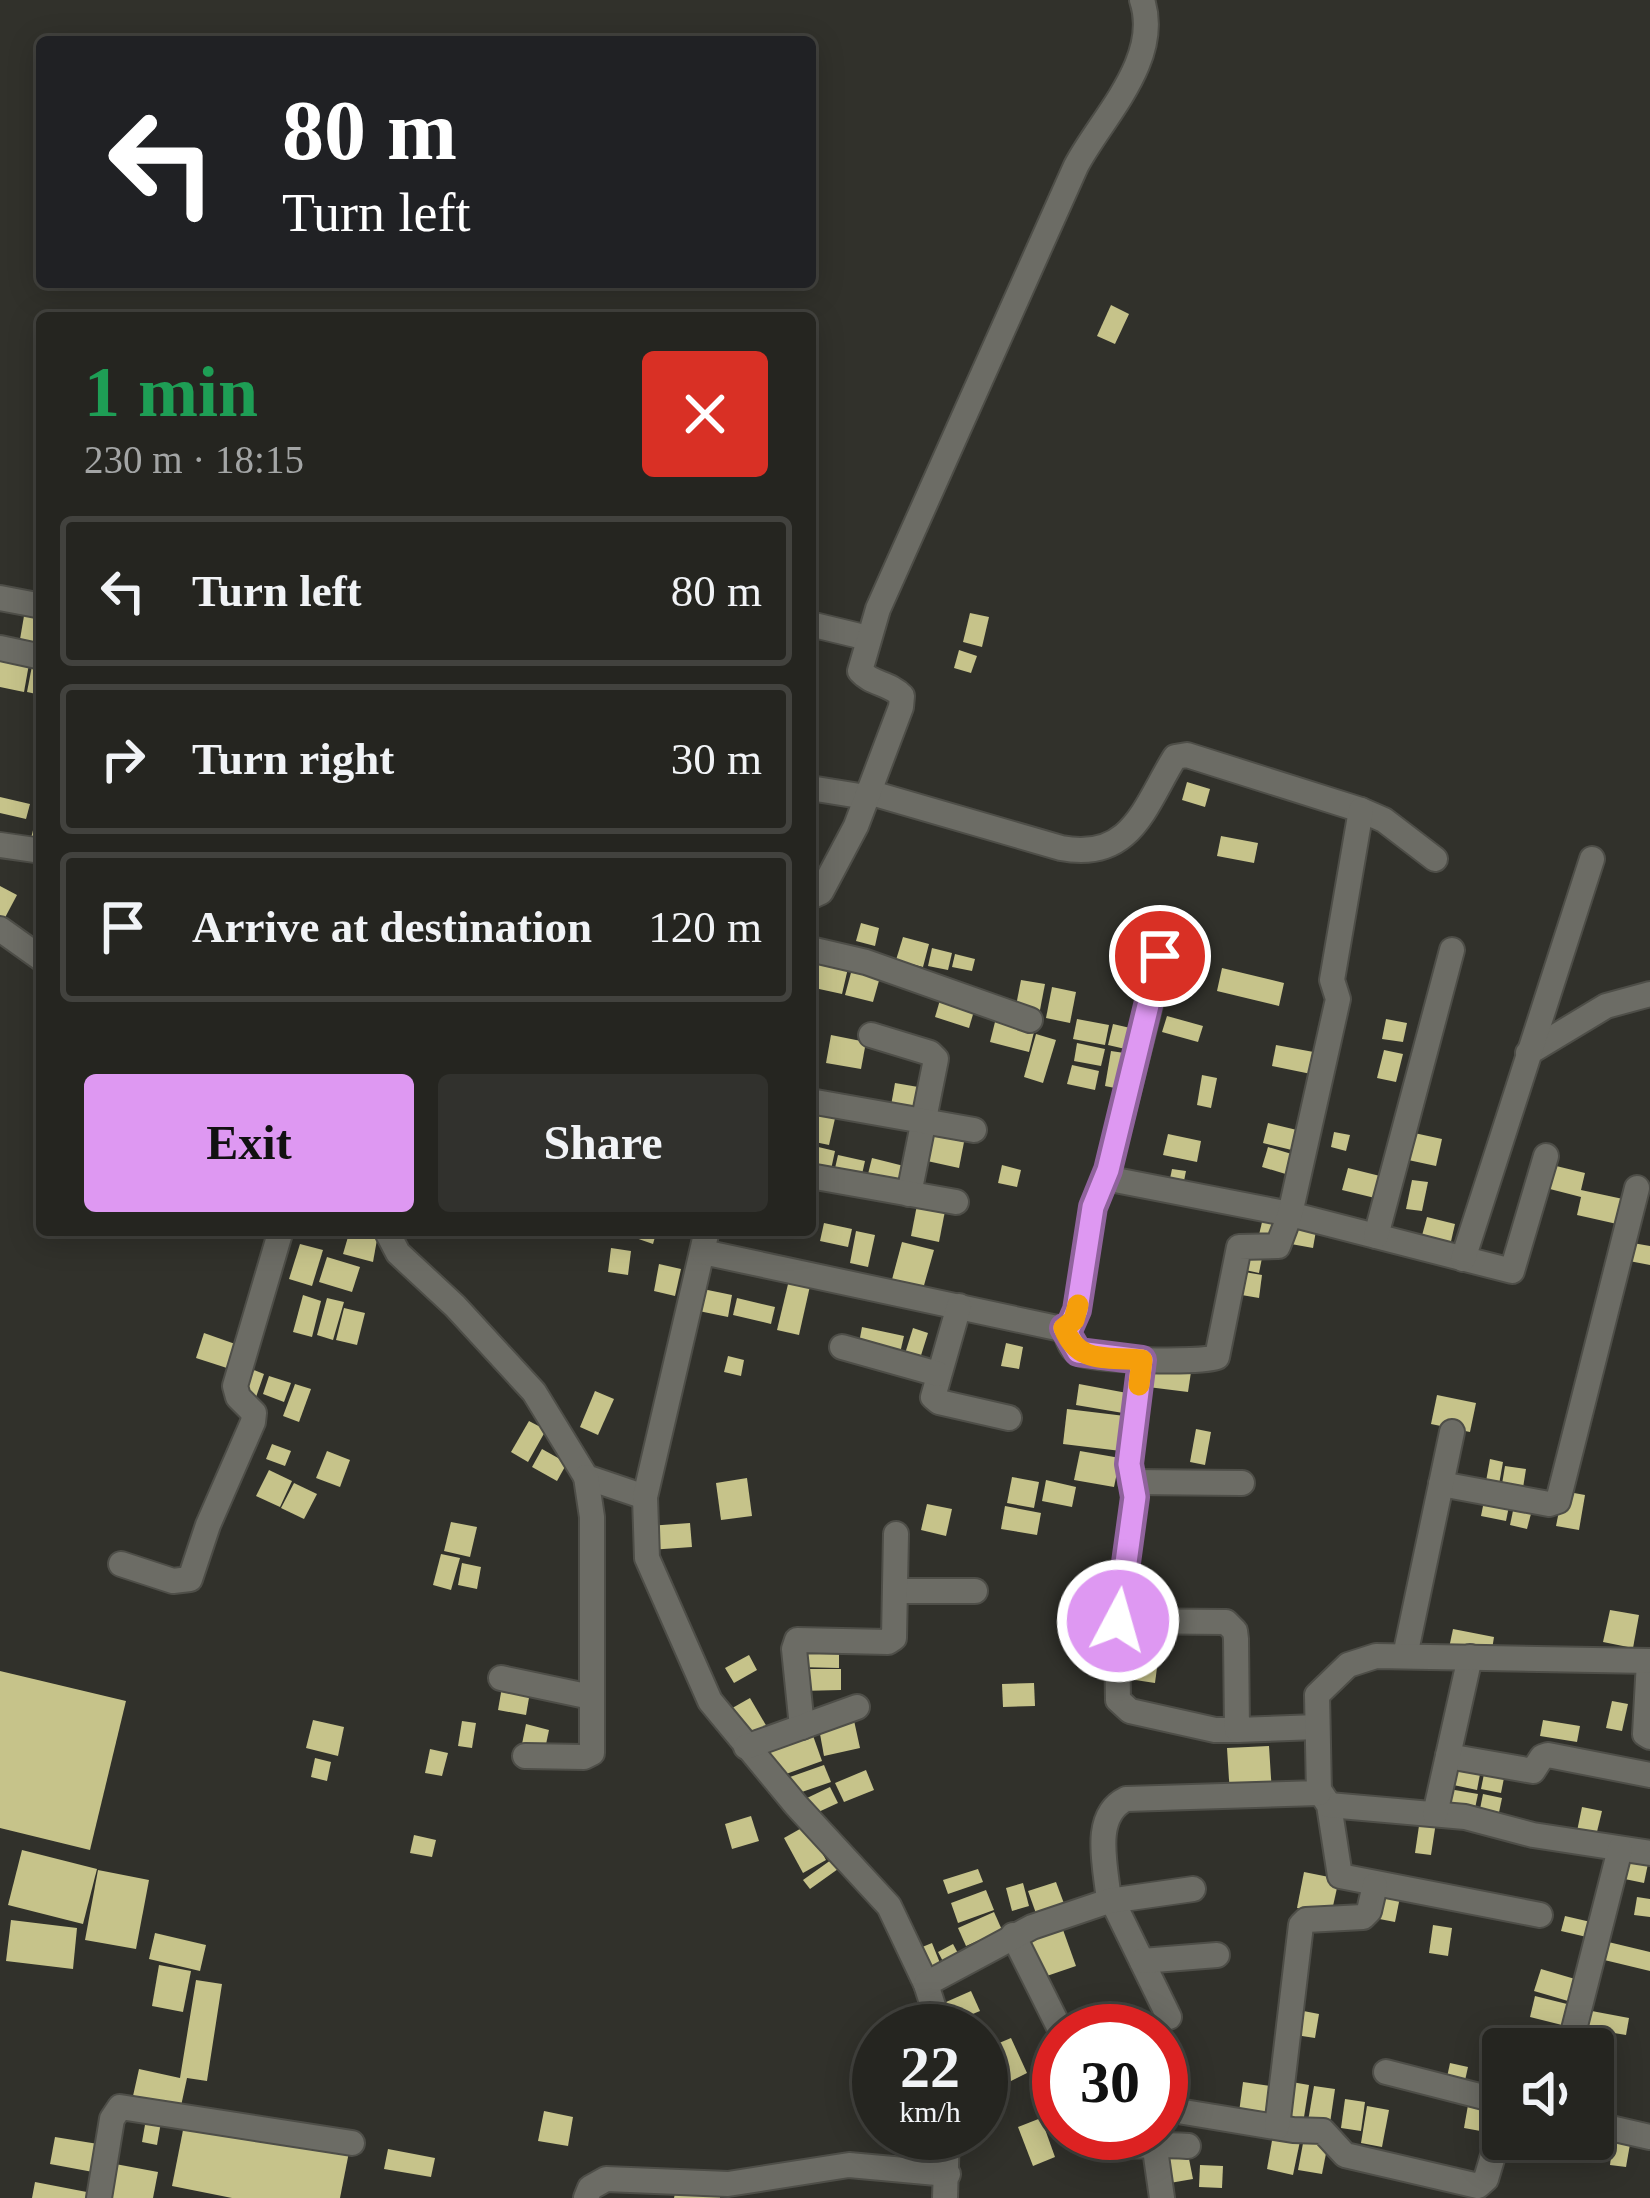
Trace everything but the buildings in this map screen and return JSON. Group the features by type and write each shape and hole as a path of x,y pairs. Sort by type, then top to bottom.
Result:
{"street":[{"path":"816,895 856,826 902,696 860,671 868,638 1076,166 1123,97 1145,35 1142,0"},
{"path":"0,598 36,605"},
{"path":"816,625 868,638"},
{"path":"0,648 36,656"},
{"path":"816,789 867,794 1075,851 1103,847 1139,823 1172,762 1181,755 1361,809 1384,820 1435,859"},
{"path":"1064,1328 1078,1352 1142,1360 1217,1357 1239,1246 1278,1246 1290,1214 1337,1005 1332,980 1361,809"},
{"path":"0,845 36,850"},
{"path":"1463,1259 1592,859"},
{"path":"932,2004 889,1906 710,1701 650,1569 645,1497 664,1402 705,1241 959,1306 1070,1326 1077,1310 1093,1207 1105,1178 1166,928"},
{"path":"0,929 36,955"},
{"path":"1376,1236 1452,950"},
{"path":"816,951 866,962 1030,1020"},
{"path":"1528,1053 1606,1006 1650,994"},
{"path":"872,1035 936,1059 908,1194"},
{"path":"816,1102 974,1130"},
{"path":"1105,1178 1290,1214 1508,1271 1514,1268 1546,1156"},
{"path":"816,1177 956,1202"},
{"path":"1441,1484 1549,1504 1558,1501 1636,1188"},
{"path":"121,1564 173,1580 190,1580 253,1422 254,1413 238,1397 235,1386 279,1236"},
{"path":"389,1236 398,1253 455,1306 534,1392 586,1477 592,1517 590,1756 525,1756"},
{"path":"959,1306 935,1400 1009,1418"},
{"path":"842,1347 938,1374"},
{"path":"1142,1360 1129,1464 1135,1497 1118,1621 1117,1688 1124,1709 1215,1730 1317,1727"},
{"path":"1405,1656 1452,1432"},
{"path":"586,1477 645,1497"},
{"path":"1131,1482 1242,1483"},
{"path":"802,1727 797,1640 892,1641 896,1634 896,1534"},
{"path":"896,1591 975,1591"},
{"path":"1118,1621 1216,1620 1232,1625 1237,1730"},
{"path":"1540,1916 1375,1885 1337,1873 1317,1727 1318,1693 1348,1665 1376,1656 1649,1661 1645,1734 1650,1738"},
{"path":"1435,1814 1470,1657"},
{"path":"501,1678 591,1697"},
{"path":"746,1747 857,1707"},
{"path":"1448,1756 1533,1771 1548,1755 1650,1775"},
{"path":"1162,2004 1110,1900 1104,1825 1114,1804 1126,1798 1325,1798 1650,1853"},
{"path":"1574,2028 1620,1849"},
{"path":"1277,2127 1301,1924 1364,1917 1375,1885"},
{"path":"926,1984 1013,1935 1110,1900 1192,1889"},
{"path":"1013,1935 1048,2004"},
{"path":"1142,1961 1217,1955"},
{"path":"1386,2072 1482,2097"},
{"path":"99,2198 112,2119 120,2107 352,2143"},
{"path":"1188,2113 1325,2131 1345,2155 1478,2186 1486,2179 1492,2160"},
{"path":"1614,2129 1650,2137"},
{"path":"1157,2160 1162,2198"},
{"path":"586,2198 596,2182 606,2179 728,2184 849,2165 946,2186"}],"slow traffic":[{"path":"1078,1305 1074,1320 1064,1328 1071,1346 1085,1354 1142,1360 1139,1385"}],"route":[{"path":"1118,1621 1135,1497 1129,1464 1142,1360 1078,1352 1064,1328 1070,1326 1077,1310 1093,1207 1108,1170 1160,956"}]}
